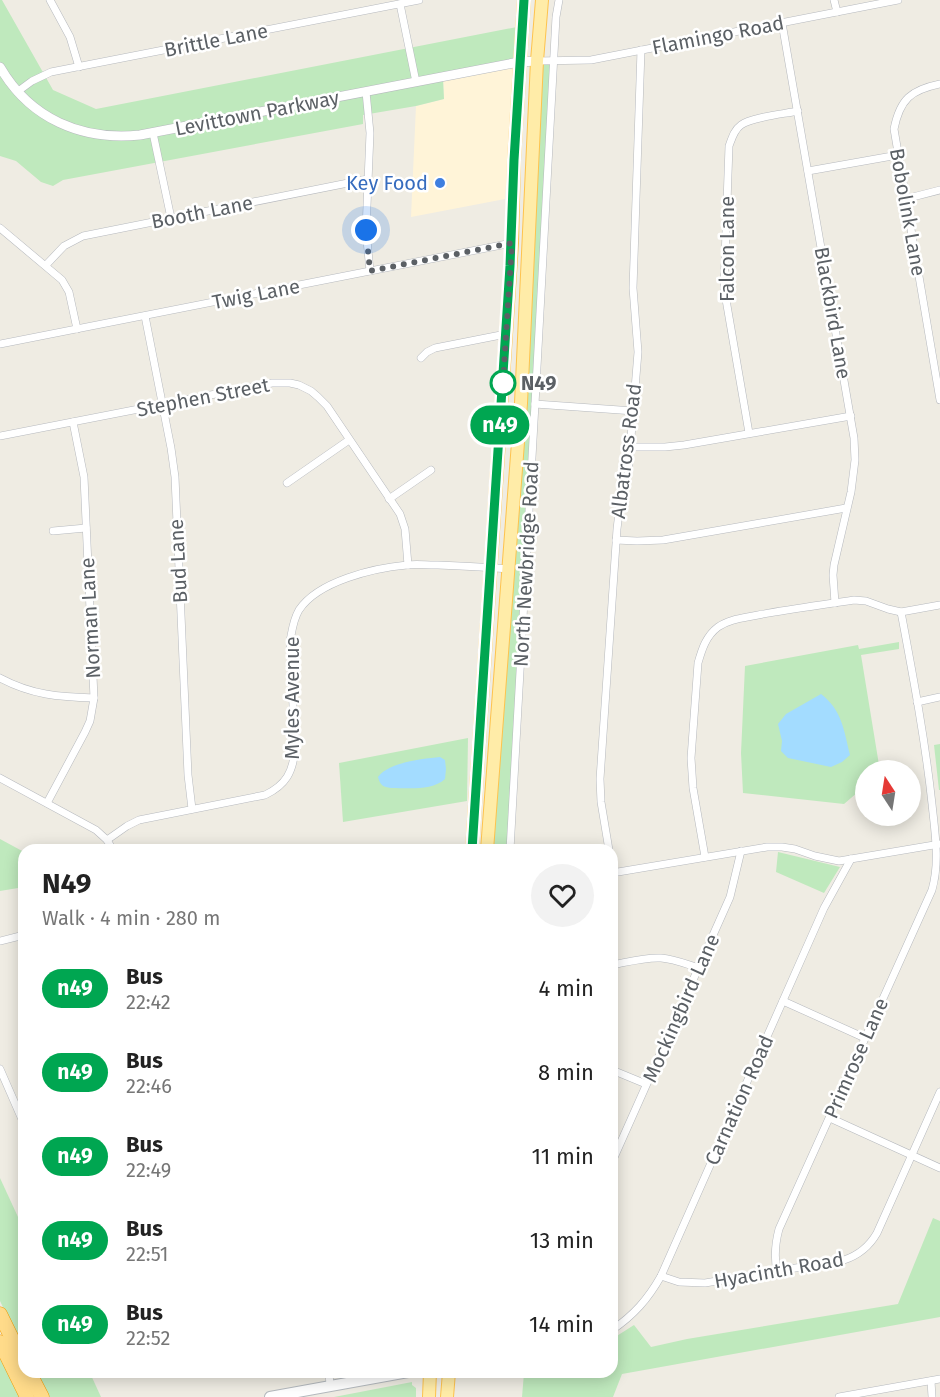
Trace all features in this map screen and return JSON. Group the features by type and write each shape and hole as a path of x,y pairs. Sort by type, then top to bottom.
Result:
{"highway":[{"path":"0,1314 18,1351"},
{"path":"0,1342 27,1397"},
{"path":"32,1378 42,1397"}],"main road":[{"path":"472,844 512,243 514,160 524,0"},
{"path":"487,844 521,403 537,61 542,0"},
{"path":"270,1397 375,1378"},
{"path":"429,1397 430,1378"},
{"path":"447,1397 449,1378"}],"street":[{"path":"50,0 70,37 79,67"},
{"name":"Brittle Lane","path":"17,92 51,72 419,0"},
{"name":"North Newbridge Road","path":"510,844 556,16 559,0"},
{"path":"834,0 837,12"},
{"name":"Flamingo Road","path":"537,61 591,60 898,0"},
{"path":"400,4 416,82"},
{"name":"Blackbird Lane","path":"782,23 854,438 855,460 851,492 834,565 835,603"},
{"name":"Albatross Road","path":"608,844 601,802 600,779 616,540 620,504 628,474 638,352 633,288 642,50"},
{"name":"Levittown Parkway","path":"0,67 25,101 55,120 75,130 120,137 153,133 519,62 537,61"},
{"name":"Bobolink Lane","path":"940,84 922,88 904,102 897,114 894,129 940,400"},
{"path":"366,92 370,133 366,230 370,271"},
{"name":"Falcon Lane","path":"749,433 724,288 729,146 733,134 742,124 798,111"},
{"path":"153,133 171,218"},
{"path":"808,171 898,155"},
{"name":"Booth Lane","path":"46,265 64,246 82,236 368,179"},
{"path":"905,199 940,190"},
{"path":"0,228 56,273 66,285 77,329"},
{"name":"Twig Lane","path":"0,344 512,243"},
{"name":"Bud Lane","path":"145,316 171,448 174,477 188,775 192,809"},
{"path":"422,358 426,352 435,348 506,334"},
{"name":"Stephen Street","path":"0,436 272,383 299,385 311,391 327,406 400,514 404,522 408,565"},
{"path":"535,404 634,411"},
{"path":"631,447 665,447 851,417"},
{"name":"Norman Lane","path":"46,803 85,732 90,721 94,698 84,477 73,422"},
{"path":"287,483 350,440"},
{"path":"389,500 431,470"},
{"path":"616,540 663,540 846,508"},
{"path":"53,531 86,528"},
{"name":"Myles Avenue","path":"107,840 139,820 265,795 280,786 294,764 296,749 290,641 296,616 308,599 317,592 358,575 408,565 508,569"},
{"path":"705,857 693,788 691,758 698,663 711,634 732,620 854,600 866,601 902,612 940,605"},
{"name":"Primrose Lane","path":"777,1271 775,1248 779,1230 932,890 937,870 938,844 927,759 902,612"},
{"path":"0,678 39,693 61,697 94,698"},
{"path":"917,702 940,698"},
{"path":"0,778 96,830 109,844"},
{"path":"618,870 767,847 795,849 834,861 938,844"},
{"name":"Mockingbird Lane","path":"618,1148 730,897 741,851"},
{"name":"Carnation Road","path":"618,1326 637,1310 661,1276 824,909 851,859"},
{"path":"0,941 18,936"},
{"path":"618,964 660,958 699,968"},
{"path":"783,1001 865,1038"},
{"path":"0,1069 18,1110"},
{"path":"618,1072 646,1084"},
{"name":"Hyacinth Road","path":"661,1276 678,1282 705,1284 844,1260 863,1251 877,1233 940,1092"},
{"path":"830,1118 940,1168"},
{"path":"329,1378 330,1386"},
{"path":"839,1397 940,1379"},
{"path":"931,1381 932,1397"}],"shaded area":[{"path":"514,65 505,199 411,217 416,106 444,99 443,79"}],"green space":[{"path":"0,0 53,90 96,109 517,27 515,60 443,79 444,99 363,115 363,124 63,180 53,186 41,182 16,161 0,156"},
{"path":"539,64 552,65 507,844 490,844"},
{"path":"899,642 899,649 861,655 878,760 855,760 855,795 844,804 743,793 741,753 745,666 858,645 859,649"},
{"path":"468,738 467,801 343,822 339,763"},
{"path":"940,744 940,790 939,790 934,745"},
{"path":"0,839 18,849 18,888 0,891"},
{"path":"778,852 840,867 824,893 776,872"},
{"path":"0,1178 18,1217 18,1338 0,1301"},
{"path":"933,1218 940,1221 940,1317 622,1374 613,1397 522,1397 524,1378 618,1378 618,1335 634,1325 651,1347 898,1304"},
{"path":"0,1351 23,1397 0,1397"},
{"path":"37,1378 92,1378 101,1397 46,1397"},
{"path":"412,1382 416,1388 416,1397 334,1397"}],"water":[{"path":"821,694 838,714 850,755 831,767 788,758 781,751 782,741 778,724 786,714"},
{"path":"440,757 445,760 446,769 445,779 440,783 420,788 391,788 382,785 379,780 378,777 390,768 415,760"}],"bus line":[{"name":"n49","path":"472,844 512,243 514,160 524,0"}],"place":[{"name":"Key Food","path":"440,183"},
{"name":"N49","path":"503,383"}],"route":[{"path":"366,230 370,271 512,243 503,383"}]}
